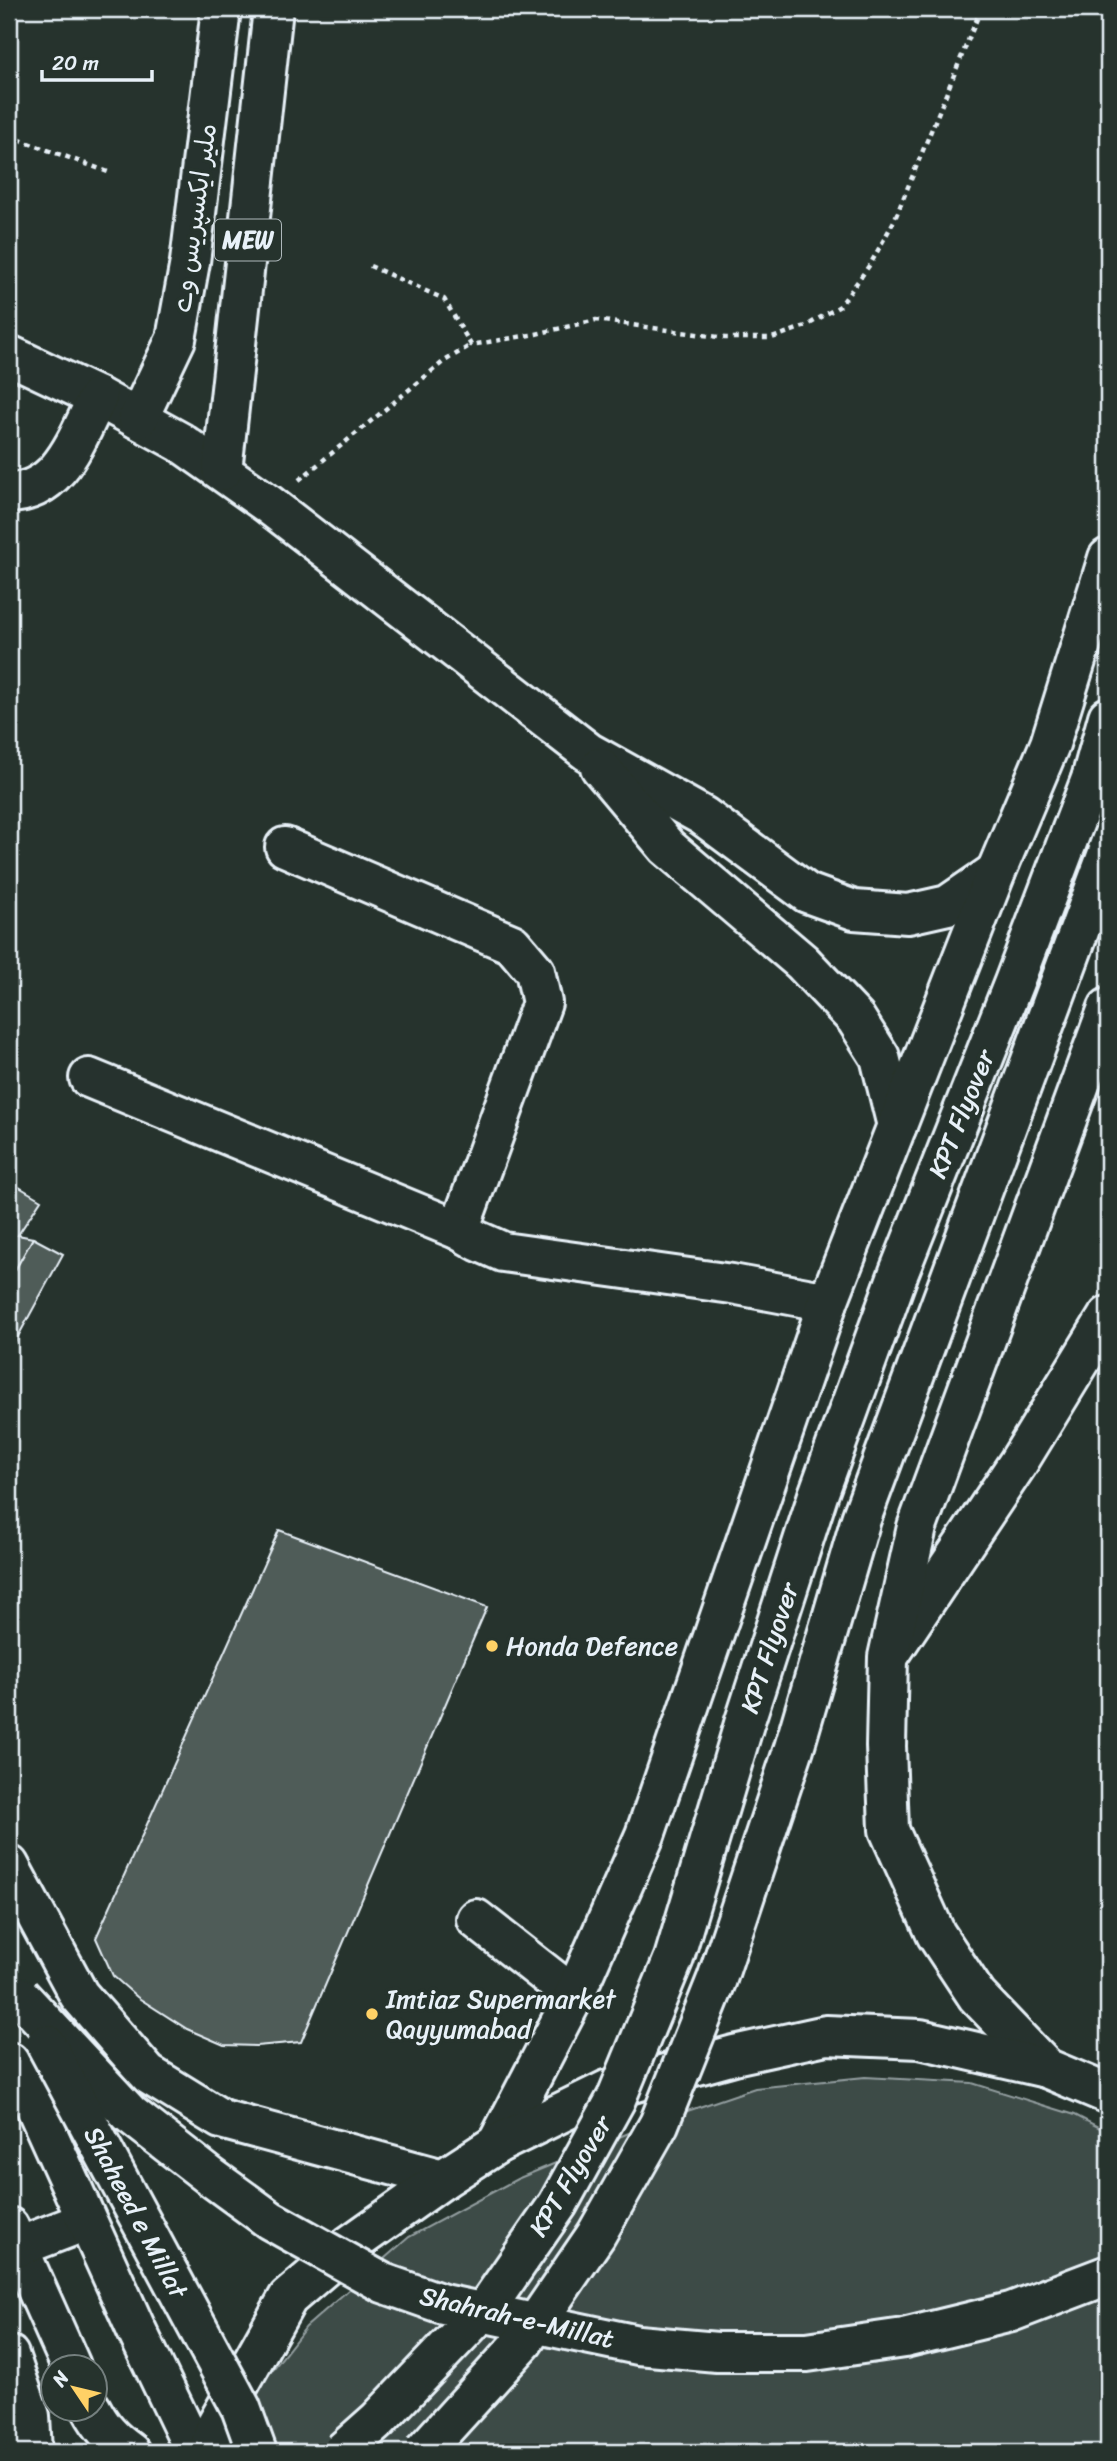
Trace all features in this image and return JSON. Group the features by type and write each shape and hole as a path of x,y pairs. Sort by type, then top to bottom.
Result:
{"main road":[{"name":"ملیر ایکسپریس وے","path":"138,419 176,339 190,262 221,9"},
{"name":"ملیر ایکسپریس وے","path":"222,471 273,9"},
{"path":"9,355 98,397 180,442 268,504 588,752 703,816 807,893 855,910 908,914 948,905 996,872"},
{"path":"9,493 23,493 47,481 63,465 98,397"},
{"path":"497,2144 574,1996 645,1835 828,1302 996,872 1050,744 1108,558"},
{"name":"KPT Flyover","path":"342,2452 378,2420 489,2304 558,2204 616,2099 674,1958 744,1724 817,1495 899,1272 1091,779 1108,717"},
{"path":"588,752 667,847 802,962 856,1019 880,1057 897,1126"},
{"path":"285,847 512,944 535,971 541,1003 459,1230"},
{"name":"KPT Flyover","path":"423,2452 523,2342 596,2235 659,2124 717,1979 739,1915 794,1748 861,1519 1108,853"},
{"path":"1046,2068 977,1996 936,1934 889,1830 886,1746 888,1657 918,1527 1108,1008"},
{"path":"89,1078 459,1230 503,1252 732,1284 828,1302"},
{"path":"888,1657 1018,1463 1108,1316"},
{"path":"9,1865 79,1995 148,2074 221,2119 443,2179"},
{"path":"476,1919 574,1996"},
{"name":"Shahrah-e-Millat","path":"14,1985 130,2114 211,2177 270,2220 383,2283 443,2304 639,2345 717,2352 807,2352 904,2338 1011,2312 1108,2275"},
{"name":"Shaheed e Millat","path":"14,1985 241,2408 257,2452"},
{"path":"208,2452 216,2426 288,2298 350,2245 443,2179 497,2144 607,2090 734,2055 826,2035 920,2039 1046,2068 1108,2094"},
{"name":"Shaheed e Millat","path":"9,2062 32,2099 86,2221 195,2452"},
{"path":"64,2352 13,2237 86,2221"},
{"path":"9,2354 30,2416 32,2452"},
{"path":"98,2422 113,2441 130,2452"}],"path":[{"path":"268,504 380,416 443,362 471,345 537,334 596,320 725,338 772,338 806,326 840,306 871,263 894,221 981,9"},
{"path":"9,136 111,173"},
{"path":"370,266 444,299 471,345"}],"shaded area":[{"path":"865,2077 972,2083 1075,2115 1108,2132 1108,2452 229,2452 250,2399 306,2327 409,2237 517,2179 658,2121 755,2088"}],"building":[{"path":"9,1181 41,1200 18,1235 33,1238 9,1281"},
{"path":"33,1238 63,1254 9,1353 9,1281"},
{"path":"279,1530 487,1607 301,2042 256,2046 224,2045 187,2029 137,1997 113,1976 96,1938"}],"place":[{"name":"Honda Defence","path":"492,1646"},
{"name":"Imtiaz Supermarket Qayyumabad","path":"372,2014"}]}
